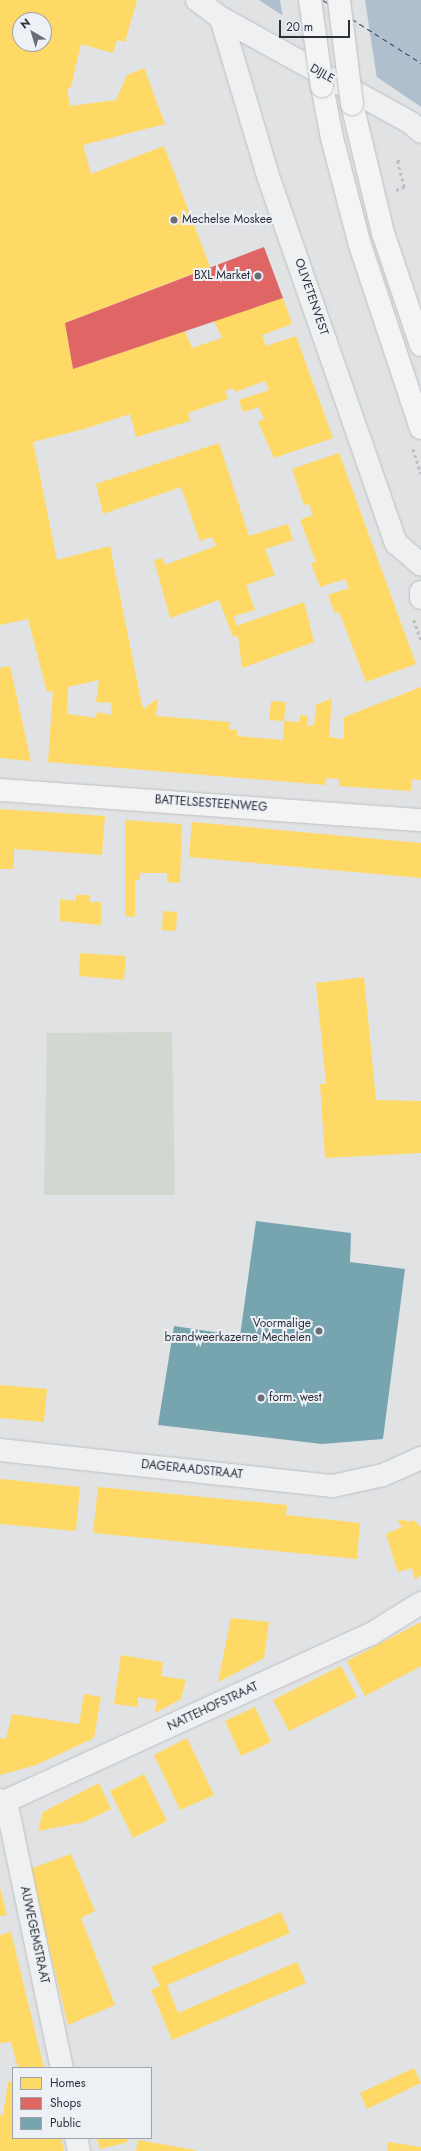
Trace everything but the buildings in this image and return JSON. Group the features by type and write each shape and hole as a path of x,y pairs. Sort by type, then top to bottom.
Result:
{"main road":[{"path":"310,0 322,86 332,138 359,242 421,428"},
{"path":"339,0 352,104 383,233 421,345"},
{"name":"BATTELSESTEENWEG","path":"0,790 421,820"}],"street":[{"name":"DIJLE","path":"197,0 221,18 411,124 421,132"},
{"name":"OLIVETENVEST","path":"221,18 268,176 396,543 421,564"},
{"path":"421,592 421,598"},
{"name":"DAGERAADSTRAAT","path":"0,1450 332,1486 383,1475 421,1458"},
{"name":"NATTEHOFSTRAAT","path":"3,1801 371,1634 421,1602"},
{"name":"AUWEGEMSTRAAT","path":"3,1801 62,2067"},
{"path":"76,2139 79,2151"}],"path":[{"path":"401,161 397,161 404,188"}],"shaded area":[{"path":"172,1032 175,1195 44,1195 47,1033"}],"water":[{"path":"259,0 421,0 421,107 377,77"}],"pier":[{"path":"280,0 365,0 377,79 283,18"}],"ferry route":[{"path":"323,0 329,4"},
{"path":"352,19 421,63"}],"place":[{"name":"Mechelse Moskee","path":"174,220"},
{"name":"BXL Market","path":"258,276"},
{"name":"Voormalige brandweerkazerne Mechelen","path":"319,1331"},
{"name":"form. west","path":"261,1398"}]}
